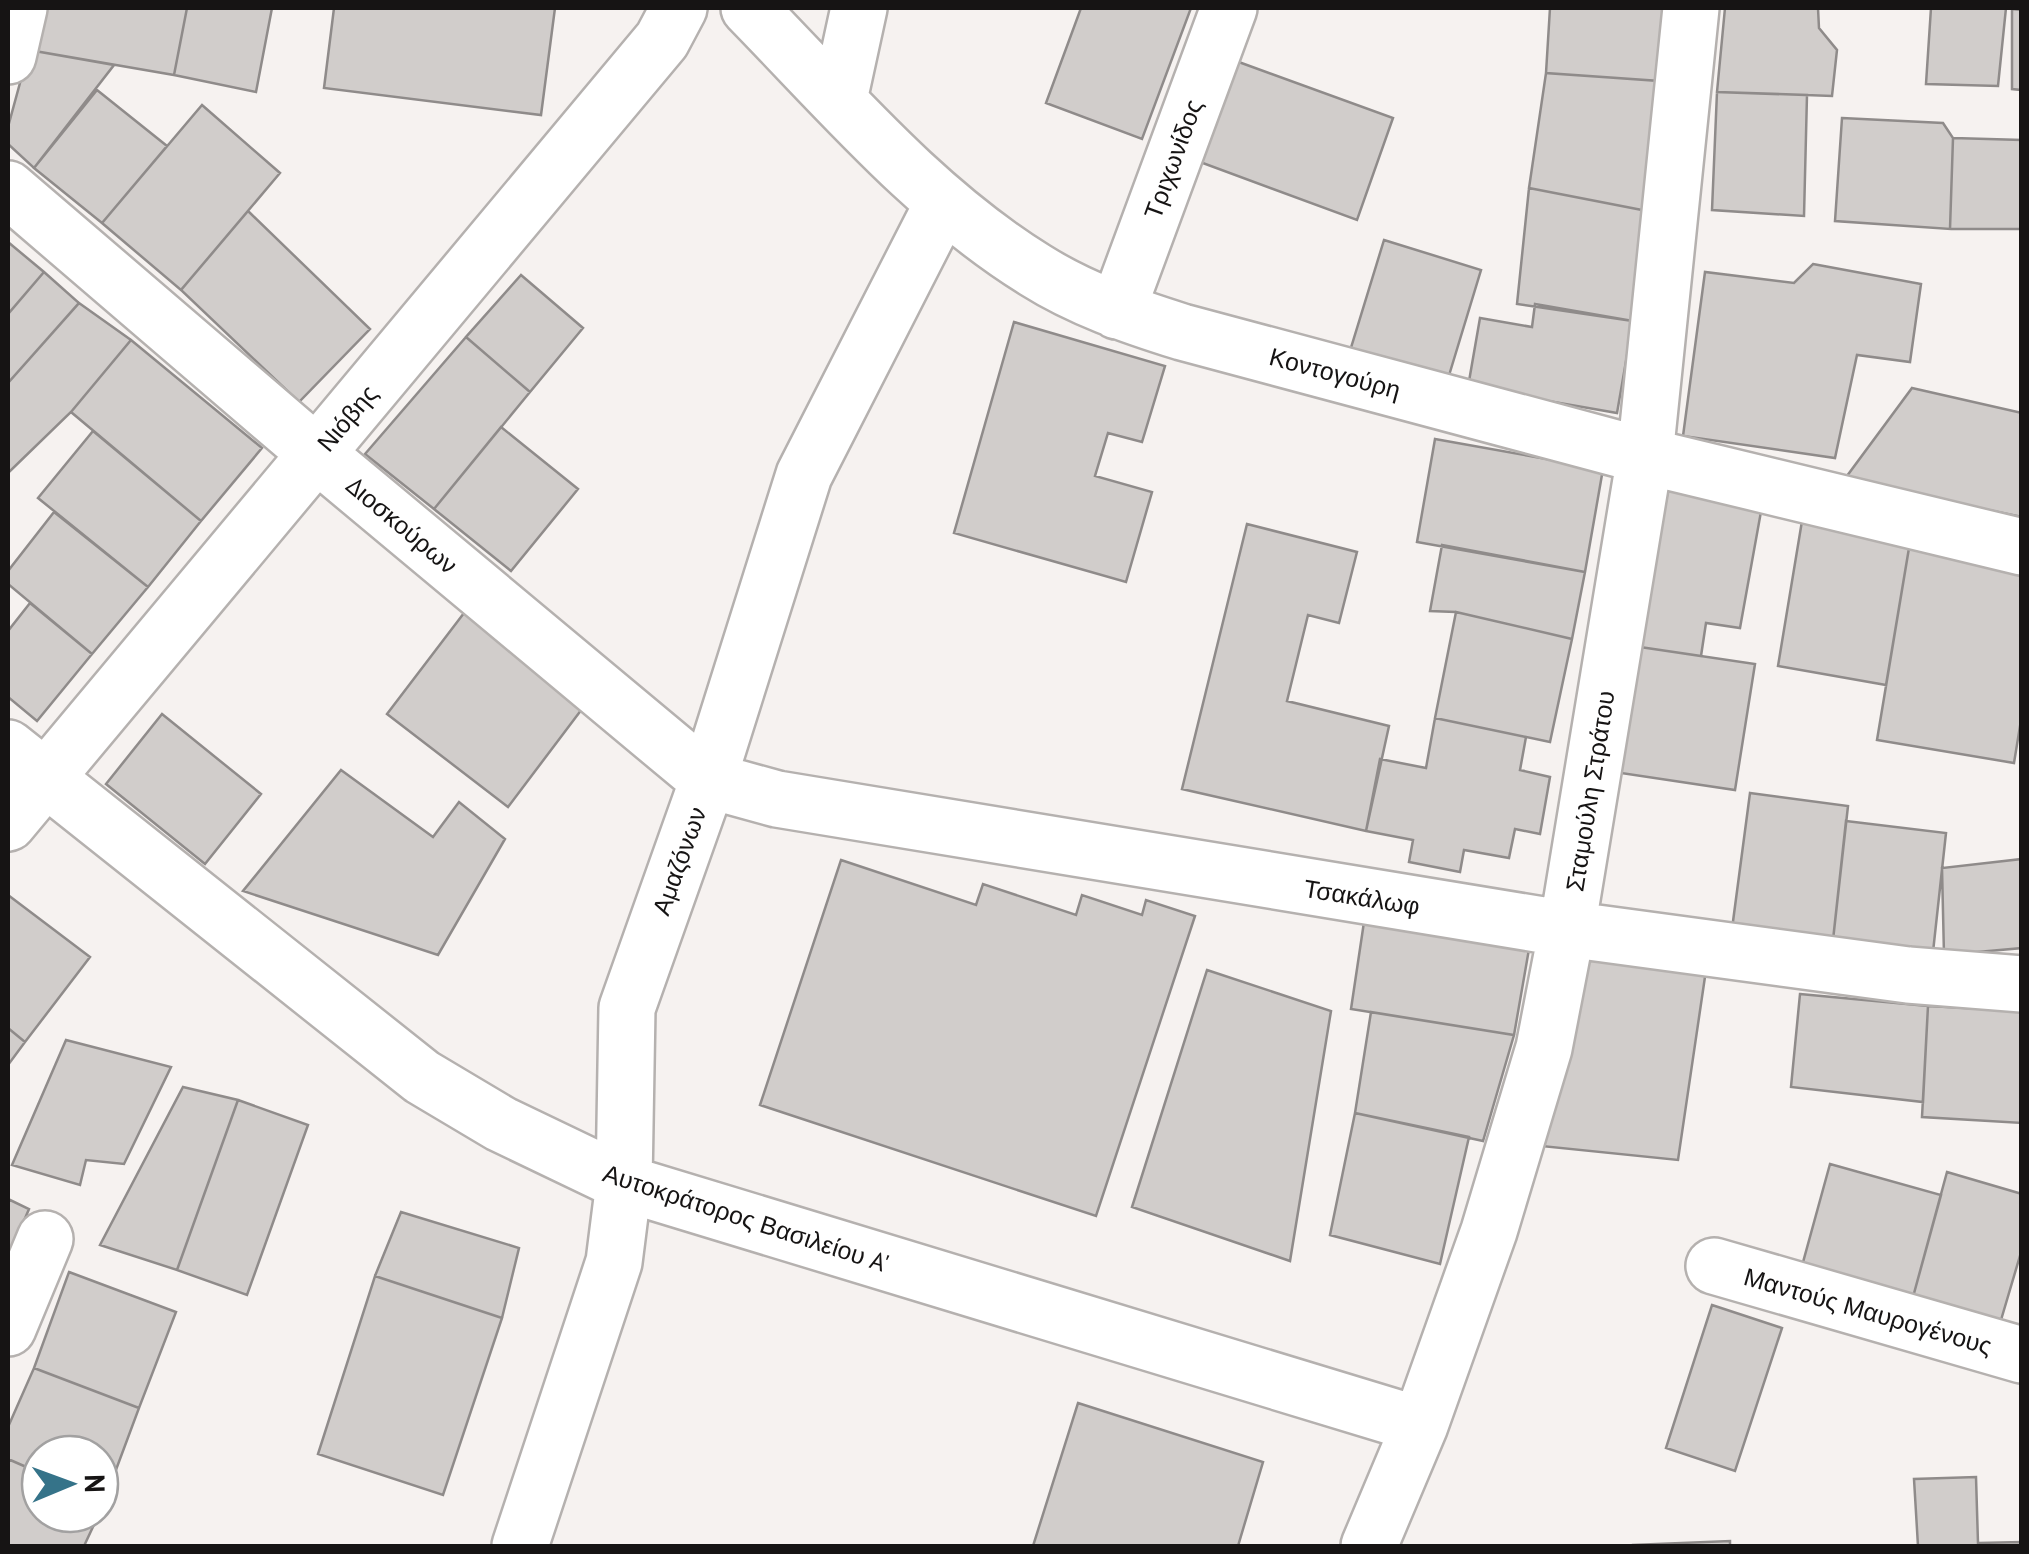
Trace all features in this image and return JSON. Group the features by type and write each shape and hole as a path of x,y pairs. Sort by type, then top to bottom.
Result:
{"street":[{"path":"8,56 19,8"},
{"name":"Νιόβης","path":"8,823 26,763 316,454 662,40 680,8"},
{"name":"Κοντογούρη","path":"748,8 943,203 1034,270 1117,312 1645,456 2022,547"},
{"path":"839,100 859,8"},
{"name":"Τριχωνίδος","path":"1117,312 1229,8"},
{"name":"Σταμούλη Στράτου","path":"1369,1546 1420,1425 1516,1145 1544,1048 1645,456 1691,8"},
{"name":"Διοσκούρων","path":"8,189 316,454 708,780"},
{"name":"Αμαζόνων","path":"520,1546 614,1262 624,1183 626,1008 708,780 804,475 943,203"},
{"name":"Αυτοκράτορος Βασιλείου A'","path":"26,763 422,1076 500,1124 624,1183 1420,1425"},
{"name":"Τσακάλωφ","path":"708,780 777,800 1567,929 1908,975 2022,984"},
{"path":"8,1328 45,1239"},
{"name":"Μαντούς Μαυρογένους","path":"1714,1266 2022,1355"}],"building":[{"path":"38,8 187,8 174,75 29,50"},
{"path":"187,8 272,8 256,92 174,75"},
{"path":"334,8 555,8 541,115 324,88"},
{"path":"1081,8 1191,8 1142,139 1046,103"},
{"path":"1550,8 1664,8 1659,81 1546,73"},
{"path":"1725,8 1818,8 1819,28 1837,50 1832,96 1717,92"},
{"path":"1931,8 2006,8 1998,86 1926,84"},
{"path":"2012,9 2022,10 2022,90 2012,89"},
{"path":"29,50 114,65 34,168 8,144 8,127"},
{"path":"1236,61 1393,118 1357,220 1200,162"},
{"path":"1546,73 1659,81 1642,210 1529,188"},
{"path":"97,90 167,146 102,223 34,168"},
{"path":"1717,92 1807,95 1804,216 1712,210"},
{"path":"202,105 280,173 181,290 102,223"},
{"path":"1842,118 1943,123 1953,138 1950,229 1835,221"},
{"path":"1953,138 2022,140 2022,229 1950,229"},
{"path":"1529,188 1642,210 1633,321 1517,304"},
{"path":"248,211 370,329 299,402 181,290"},
{"path":"1384,240 1481,270 1447,382 1350,351"},
{"path":"8,242 44,272 8,314"},
{"path":"1813,264 1921,284 1910,362 1857,355 1835,458 1683,436 1705,272 1794,283"},
{"path":"44,272 79,303 8,383 8,314"},
{"path":"521,275 583,328 530,392 466,337"},
{"path":"79,303 131,340 71,412 8,473 8,383"},
{"path":"1535,304 1633,321 1617,413 1468,387 1480,318 1532,327"},
{"path":"1014,322 1165,366 1142,442 1108,433 1095,476 1152,492 1126,582 954,533"},
{"path":"466,337 530,392 434,509 365,454"},
{"path":"131,340 262,448 201,521 71,412"},
{"path":"1912,388 2022,413 2022,517 1844,480"},
{"path":"501,427 578,489 511,571 434,509"},
{"path":"93,431 201,521 148,587 38,498"},
{"path":"1435,439 1603,469 1585,572 1417,542"},
{"path":"1668,490 1762,506 1740,628 1706,623 1701,656 1640,647"},
{"path":"54,512 148,587 92,654 8,584 8,571"},
{"path":"1802,521 1900,537 1909,548 1886,685 1778,666"},
{"path":"1247,524 1357,552 1339,623 1308,615 1287,701 1389,726 1366,831 1182,789"},
{"path":"1442,545 1585,572 1572,639 1456,612 1430,611"},
{"path":"1909,548 2022,568 2022,714 2014,763 1877,740"},
{"path":"30,603 92,654 37,721 8,697 8,631"},
{"path":"1456,612 1572,639 1550,742 1435,718"},
{"path":"464,613 585,705 508,807 387,714"},
{"path":"1640,647 1755,664 1735,790 1621,773"},
{"path":"162,714 261,794 205,864 106,784"},
{"path":"1435,718 1526,737 1520,770 1550,777 1540,834 1515,829 1509,858 1464,850 1460,872 1409,862 1413,840 1366,831 1380,759 1426,768"},
{"path":"341,770 433,837 459,802 505,839 438,955 243,891"},
{"path":"1750,793 1848,806 1833,940 1732,929"},
{"path":"1846,821 1946,833 1933,952 1833,940"},
{"path":"2022,859 2022,948 1944,955 1942,868"},
{"path":"841,860 976,905 983,884 1076,915 1082,895 1142,915 1146,900 1195,916 1096,1216 760,1105"},
{"path":"8,895 90,957 25,1042 8,1028"},
{"path":"1364,922 1529,949 1514,1035 1351,1009"},
{"path":"1586,956 1706,970 1678,1160 1541,1146"},
{"path":"1207,970 1331,1011 1290,1261 1132,1207"},
{"path":"1800,994 1928,1006 1923,1102 1791,1087"},
{"path":"1928,1006 2022,1011 2022,1123 1922,1117"},
{"path":"1371,1012 1514,1035 1483,1141 1355,1113"},
{"path":"8,1028 25,1042 8,1065"},
{"path":"66,1040 171,1067 124,1164 86,1160 80,1185 12,1165"},
{"path":"183,1087 238,1100 177,1270 100,1245"},
{"path":"238,1100 308,1125 247,1295 177,1270"},
{"path":"1355,1113 1469,1137 1440,1264 1330,1235"},
{"path":"1830,1164 1941,1195 1913,1297 1802,1266"},
{"path":"1947,1172 2022,1194 2022,1249 2001,1320 1913,1297"},
{"path":"8,1199 29,1209 8,1258"},
{"path":"401,1212 519,1248 502,1318 375,1276"},
{"path":"69,1272 176,1312 139,1408 34,1368"},
{"path":"375,1276 502,1318 443,1495 318,1454"},
{"path":"1712,1305 1782,1328 1735,1471 1666,1448"},
{"path":"34,1368 139,1408 120,1459 120,1434 20,1434 20,1464 8,1459 8,1427"},
{"path":"1078,1403 1263,1462 1238,1546 1033,1546"},
{"path":"8,1459 20,1464 20,1534 90,1534 84,1546 8,1546"},
{"path":"1976,1477 1978,1543 2022,1542 2022,1546 1918,1546 1914,1479"},
{"path":"1730,1541 1730,1546 1633,1546 1633,1545"}]}
